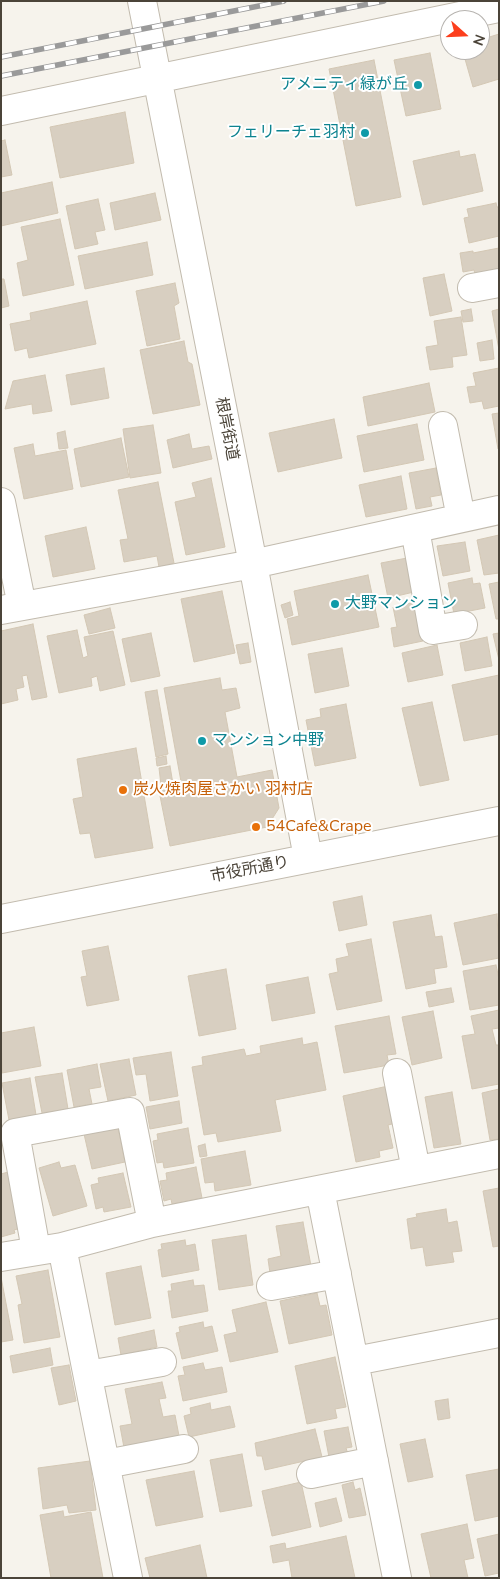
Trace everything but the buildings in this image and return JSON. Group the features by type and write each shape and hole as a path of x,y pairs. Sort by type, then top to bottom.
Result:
{"street":[{"name":"根岸街道","path":"142,1 308,858"},
{"path":"1,111 499,8"},
{"path":"472,288 499,283"},
{"path":"443,426 460,518"},
{"path":"1,502 12,608 252,564 499,510"},
{"path":"415,529 433,630 463,625"},
{"name":"市役所通り","path":"1,919 499,821"},
{"path":"397,1073 416,1170"},
{"path":"36,1250 15,1133 130,1112 152,1222"},
{"path":"1,1257 62,1247 152,1222 499,1154"},
{"path":"320,1190 397,1578"},
{"path":"62,1247 128,1578"},
{"path":"270,1286 337,1274"},
{"path":"355,1361 499,1332"},
{"path":"88,1375 162,1362"},
{"path":"106,1464 184,1449"},
{"path":"311,1474 374,1461"}],"railway":[{"path":"1,57 284,1"},
{"path":"1,76 384,1"}],"place":[{"name":"アメニティ緑が丘","path":"418,85"},
{"name":"フェリーチェ羽村","path":"365,133"},
{"name":"大野マンション","path":"335,604"},
{"name":"マンション中野","path":"202,741"},
{"name":"炭火焼肉屋さかい 羽村店","path":"123,790"},
{"name":"54Cafe&Crape","path":"256,827"}]}
